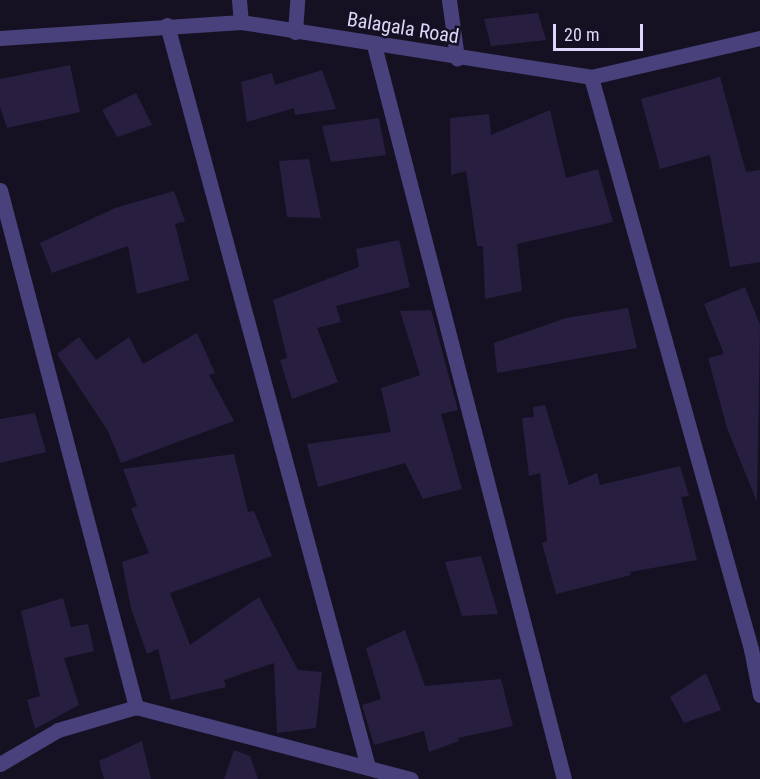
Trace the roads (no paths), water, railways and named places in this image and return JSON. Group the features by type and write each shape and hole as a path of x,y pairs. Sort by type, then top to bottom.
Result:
{"street":[{"path":"239,0 241,22"},
{"path":"295,32 297,0"},
{"path":"449,0 457,58"},
{"name":"Balagala Road","path":"0,38 167,25 241,22 374,45 591,77 760,38"},
{"path":"167,25 368,766"},
{"path":"374,45 564,779"},
{"path":"591,77 751,649 760,695"},
{"path":"0,190 136,707"},
{"path":"0,764 58,730 136,707 411,779"}]}
